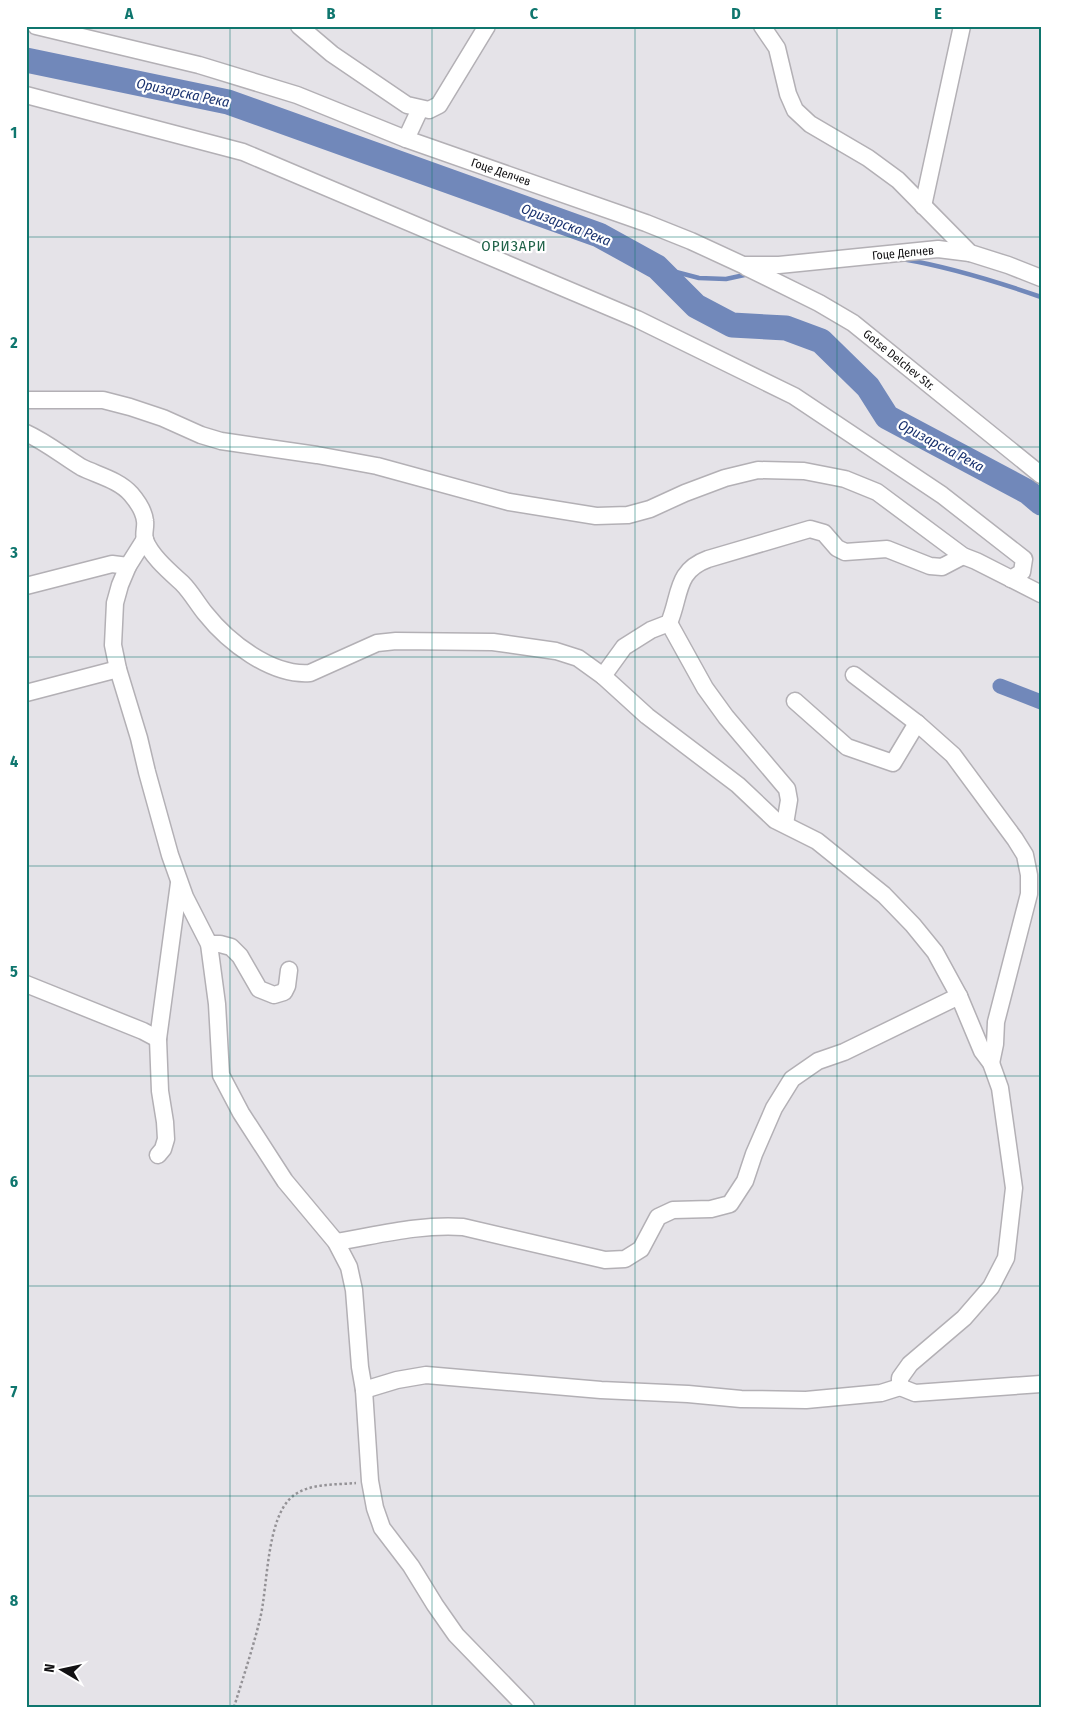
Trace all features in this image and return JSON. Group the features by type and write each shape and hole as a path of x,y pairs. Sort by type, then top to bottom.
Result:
{"street":[{"name":"Гоце Делчев","path":"36,26 199,65 297,95 406,139 646,223 743,265 779,265 938,249 970,253 1041,278"},
{"path":"299,26 332,54 406,105 429,110 439,105 487,26"},
{"path":"762,26 777,48 788,94 794,110 810,124 868,158 898,180 970,253"},
{"path":"923,206 962,26"},
{"path":"26,95 243,152 654,327 794,396 942,495 1024,559 1022,572 1011,579"},
{"path":"406,139 420,109"},
{"name":"Gotse Delchev Str.","path":"743,265 819,303 853,323 1041,475"},
{"path":"26,400 103,400 130,406 220,441 377,466 509,502 596,516 628,515 650,509 725,478 758,470 804,471 844,479 878,492 963,556 1041,594"},
{"path":"26,433 82,467 119,484 130,492 145,519 145,539 158,561 170,574 181,582 205,613 229,638 263,662 300,674 310,673 377,643 396,641 493,642 556,651 578,658 603,676 648,716 738,785 775,820 817,841 884,895 913,925 935,952 959,996 982,1051 991,1063 1000,1088 1014,1188 1006,1258 991,1288 964,1318 906,1368 900,1378 900,1387"},
{"path":"784,824 788,789 726,717 705,688 670,623 683,578 696,564 810,529 824,533 837,548 845,552 887,549 930,566 942,567 963,556"},
{"path":"145,539 128,566 120,585 115,603 113,645 163,831 179,881 209,944 217,1004 221,1075 241,1113 285,1181 336,1242 349,1267 354,1290 360,1367 364,1390 370,1482 375,1508 382,1528 411,1566 456,1635 526,1707"},
{"path":"26,586 112,564 128,566"},
{"path":"603,676 624,647 651,630 670,623"},
{"path":"26,693 118,669"},
{"path":"854,675 917,722 952,755 1015,839 1024,855 1029,875 1029,894 996,1022 995,1044 991,1063"},
{"path":"795,701 847,747 894,763 917,722"},
{"path":"158,1155 163,1149 166,1140 158,1039 179,881"},
{"path":"209,944 220,944 230,947 240,956 259,989 274,996 284,992 287,986 289,970"},
{"path":"26,984 143,1031 158,1039"},
{"path":"336,1242 400,1230 447,1226 463,1227 579,1255 606,1260 625,1259 641,1249 658,1218 673,1210 711,1209 730,1204 745,1182 754,1154 774,1108 792,1079 802,1071 818,1061 844,1052 959,996"},
{"path":"364,1390 397,1380 426,1375 602,1390 688,1394 741,1399 806,1400 881,1393 900,1387"},
{"path":"900,1387 915,1393 1041,1384"}],"path":[{"path":"234,1707 261,1617 268,1564 278,1516 292,1496 306,1489 370,1482"}],"waterway":[{"name":"Оризарска Река","path":"26,60 228,102 599,235 657,267 696,306 732,325 786,328 821,341 868,387 887,417 1028,492 1041,503"},
{"path":"902,259 972,275 1041,297"},
{"path":"657,267 699,278 726,279 749,274"},
{"path":"1000,686 1041,702"}],"district":[{"name":"ОРИЗАРИ","path":"514,246"}]}
